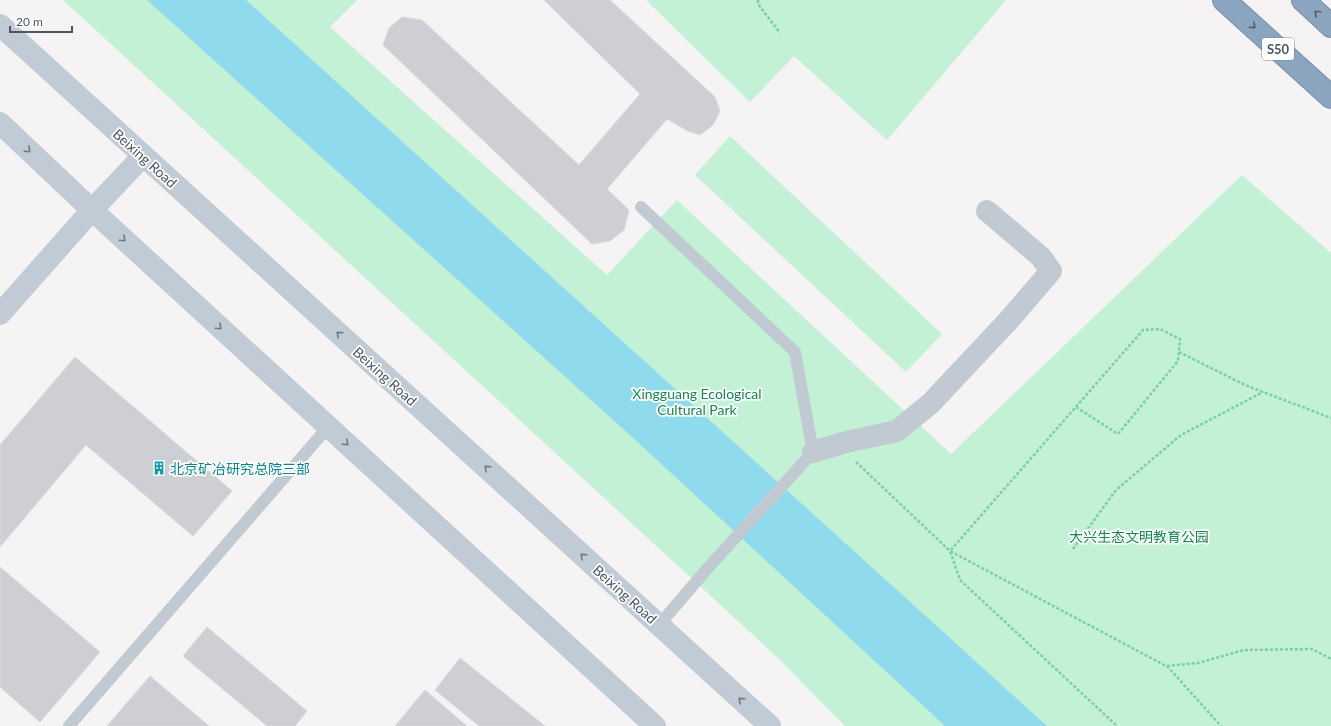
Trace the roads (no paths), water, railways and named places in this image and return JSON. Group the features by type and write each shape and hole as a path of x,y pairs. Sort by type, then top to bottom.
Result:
{"highway":[{"name":"S50","path":"1224,0 1331,97"},
{"path":"1303,0 1331,26"}],"main road":[{"name":"Beixing Road","path":"0,25 770,726"},
{"path":"0,123 92,210 655,726"},
{"path":"0,314 92,210 143,156"}],"street":[{"path":"814,452 846,442 897,431 931,403 1008,321 1051,271 1041,257 987,211"}],"lane":[{"path":"640,208 795,352 814,452 707,569 659,625"},
{"path":"69,726 328,427"}],"water":[{"path":"147,0 246,0 1047,726 945,726 631,436"}],"place":[{"name":"北京矿冶研究总院三部","path":"159,468"}],"park label":[{"name":"Xingguang Ecological Cultural Park","path":"697,402"},
{"name":"大兴生态文明教育公园","path":"1139,536"}]}
